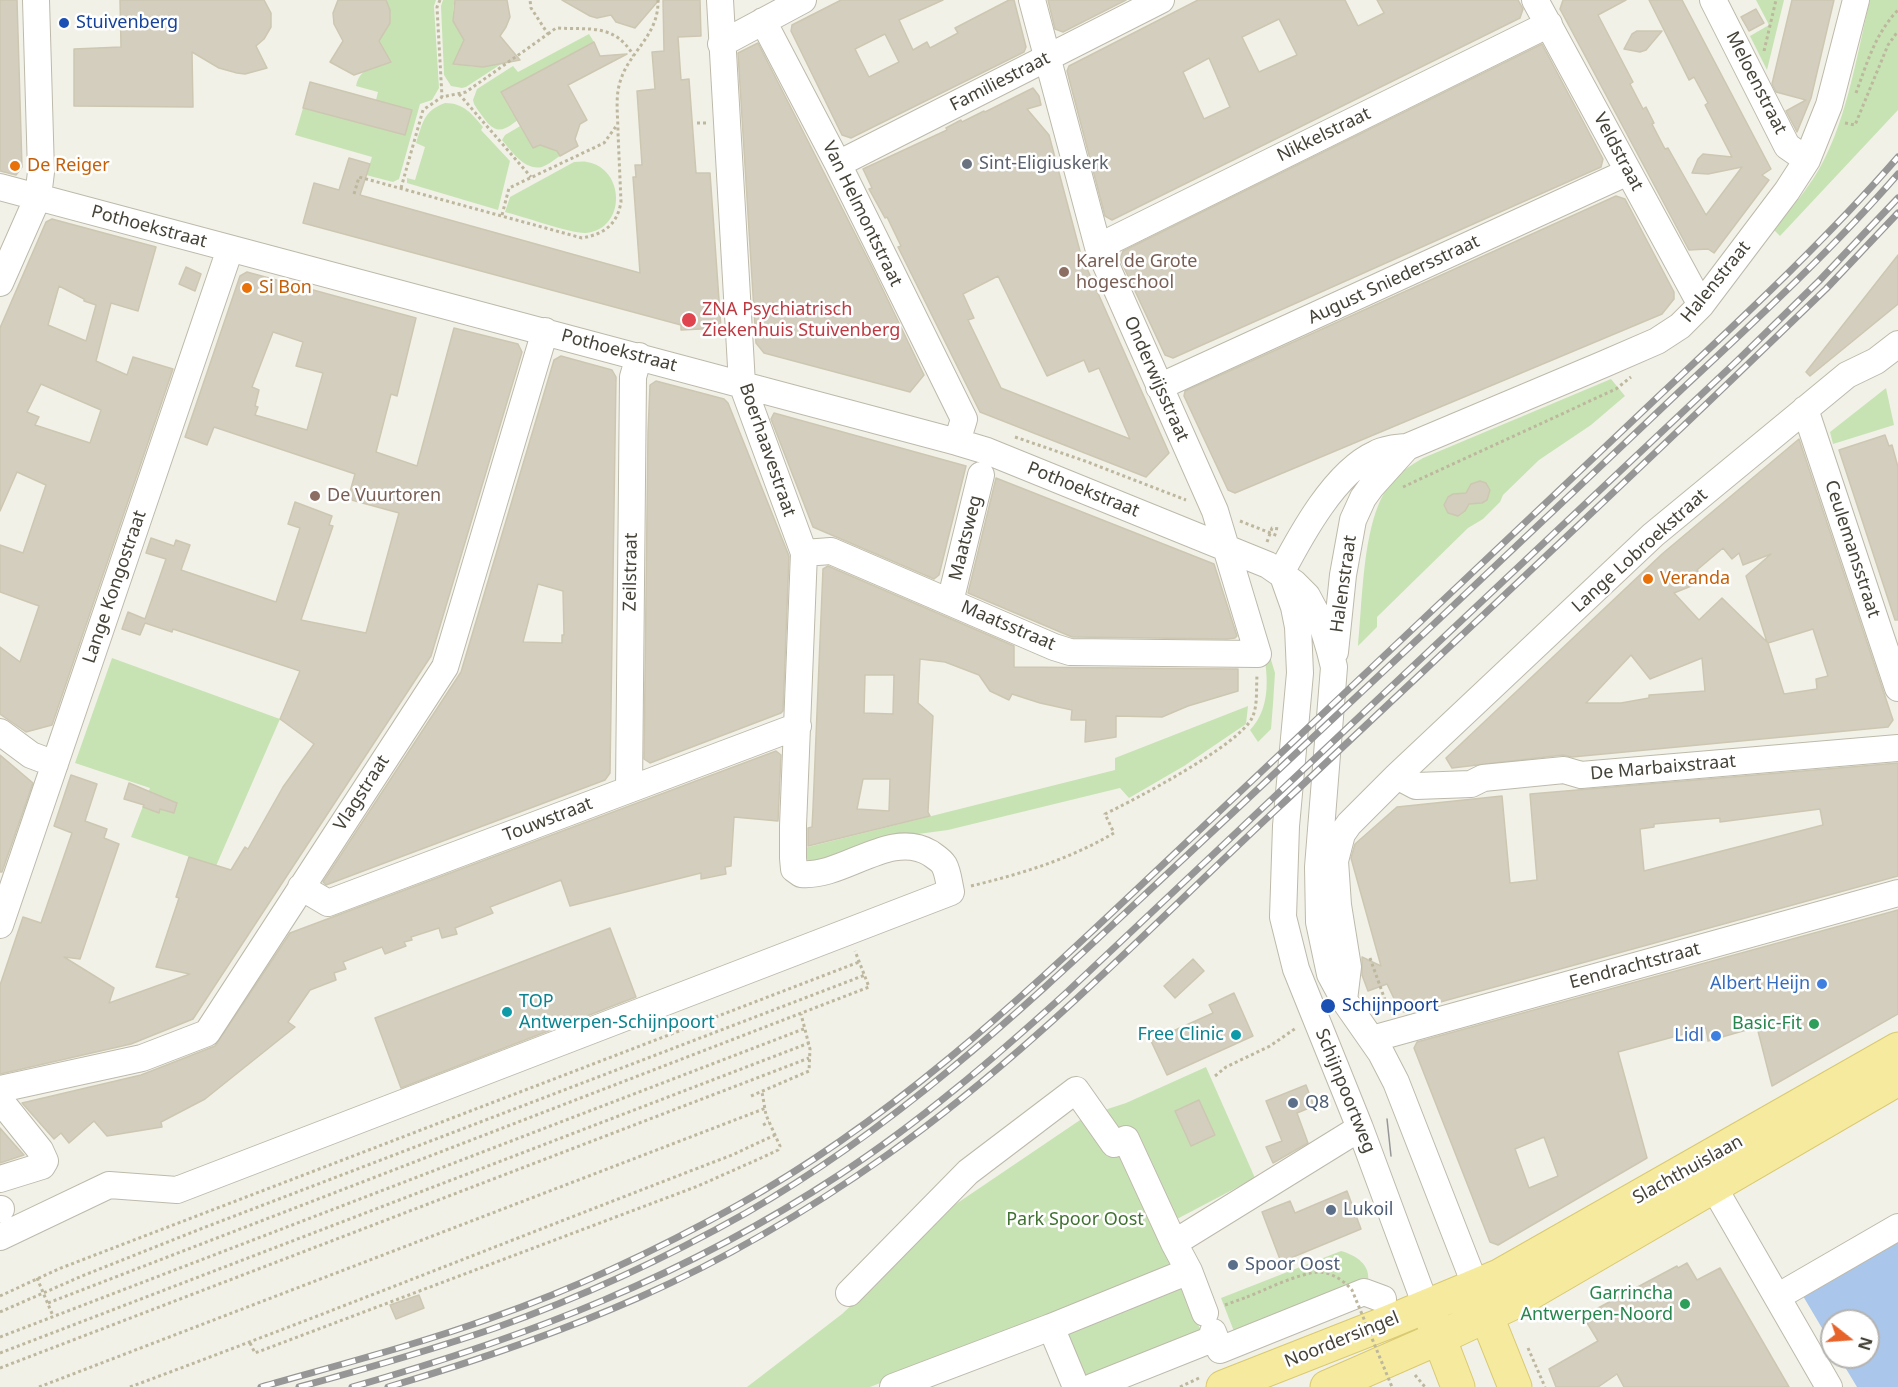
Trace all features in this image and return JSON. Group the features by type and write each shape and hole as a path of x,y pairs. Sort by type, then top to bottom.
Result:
{"main road":[{"name":"Slachthuislaan","path":"1481,1302 1499,1276 1898,1049"},
{"name":"Slachthuislaan","path":"1481,1302 1515,1302 1898,1079"},
{"name":"Noordersingel","path":"1223,1387 1426,1306 1481,1302"},
{"name":"Noordersingel","path":"1327,1387 1439,1338 1481,1302"},
{"name":"Schijnpoortweg","path":"1481,1302 1515,1387"},
{"name":"Schijnpoortweg","path":"1426,1306 1458,1387"}],"street":[{"path":"0,283 38,197 41,172 36,0"},
{"name":"Boerhaavestraat","path":"720,0 742,384 804,553 793,826 794,869 801,874 820,873 893,847 908,845 922,848 944,865 951,892"},
{"path":"721,44 803,0"},
{"name":"Onderwijsstraat","path":"1032,0 1098,247 1215,511 1226,549"},
{"name":"Familiestraat","path":"838,164 1161,0"},
{"name":"Veldstraat","path":"1535,0 1701,305"},
{"name":"Meloenstraat","path":"1713,0 1788,146 1807,160"},
{"name":"Halenstraat","path":"1281,573 1336,486 1352,469 1378,452 1407,447 1657,341 1680,326 1701,305 1807,160 1829,105 1856,0"},
{"name":"Van Helmontstraat","path":"763,21 838,164 964,419 957,442"},
{"name":"Nikkelstraat","path":"1098,247 1549,24"},
{"name":"August Sniedersstraat","path":"1160,387 1628,172"},
{"name":"Pothoekstraat","path":"0,187 957,442 987,451 1226,549"},
{"name":"Lange Kongostraat","path":"0,925 230,249"},
{"name":"Vlagstraat","path":"0,1089 142,1058 207,1033 445,667 545,331"},
{"name":"Lange Lobroekstraat","path":"1397,776 1653,535 1847,375 1896,352"},
{"name":"Zeilstraat","path":"629,789 633,377 639,356"},
{"name":"Ceulemansstraat","path":"1805,409 1898,688"},
{"name":"Halenstraat","path":"1334,667 1343,575 1353,520 1367,492 1407,447"},
{"name":"Maatsweg","path":"950,602 981,475"},
{"path":"1226,549 1258,654"},
{"name":"Schijnpoortweg","path":"1226,549 1281,573 1301,589 1313,606 1327,639 1334,667 1322,800 1317,895 1318,922 1330,974 1396,1082 1481,1302"},
{"name":"Maatsstraat","path":"804,553 831,551 1070,652 1258,654"},
{"name":"Schijnpoortweg","path":"1281,573 1292,600 1298,627 1300,674 1286,826 1283,917 1296,969 1360,1128 1426,1306"},
{"name":"Touwstraat","path":"301,887 328,903 798,726"},
{"path":"0,732 31,755 55,764"},
{"name":"De Marbaixstraat","path":"1397,776 1416,786 1471,784 1483,778 1552,771 1581,775 1898,748"},
{"path":"1344,1000 1348,968 1335,883 1338,846 1349,824 1397,776"},
{"path":"0,1237 109,1185 177,1190 951,892"},
{"name":"Eendrachtstraat","path":"1372,1040 1397,1031 1898,893"},
{"path":"849,1293 968,1172 1076,1090 1114,1144 1126,1140 1189,1271 1220,1350 1364,1292 1383,1299"},
{"path":"0,1100 45,1157 42,1166 0,1179"},
{"path":"1174,1243 1360,1128"},
{"path":"1713,1186 1828,1387"},
{"path":"1777,1298 1898,1227"},
{"path":"893,1387 1189,1271"},
{"path":"1051,1327 1076,1387"},
{"path":"1092,1387 1211,1328"}],"path":[{"path":"440,0 437,7 441,97"},
{"path":"530,0 531,8 548,34"},
{"path":"354,194 358,177 582,238 605,231 614,223 619,214 621,202 618,123 620,81 650,34 657,18 658,0"},
{"path":"1749,67 1761,61 1776,0"},
{"path":"1853,102 1877,38 1898,10"},
{"path":"401,189 423,110 441,97 466,93 556,28 606,31 622,39 634,56"},
{"path":"1846,123 1855,125 1888,45 1898,31"},
{"path":"459,94 531,177"},
{"path":"501,216 509,188 604,142 618,123"},
{"path":"1008,434 1215,511 1278,536 1296,547"},
{"path":"951,892 1054,861 1099,842 1114,833 1106,814 1186,770 1247,726 1255,711 1258,654"},
{"path":"48,1303 869,987 847,932"},
{"path":"1369,952 1397,1031"},
{"path":"0,1296 38,1278 253,1194 859,963"},
{"path":"0,1312 43,1292 203,1228 865,975"},
{"path":"751,1096 809,1071 809,1043 801,1014"},
{"path":"1215,1076 1270,1046 1297,1027"},
{"path":"0,1337 806,1028"},
{"path":"0,1353 809,1043"},
{"path":"0,1368 809,1058"},
{"path":"250,1342 255,1353 698,1186 778,1150 780,1146 766,1115 762,1092"},
{"path":"39,1387 766,1108"},
{"path":"763,1125 769,1122"},
{"path":"130,1387 732,1155 775,1135"},
{"path":"1247,1297 1305,1275 1320,1272 1344,1281 1352,1290 1392,1387"},
{"path":"38,1278 53,1317"}],"green space":[{"path":"385,0 436,0 434,6 439,88 432,100 420,104 399,179 393,182 366,175 372,157 295,135 303,108 405,135 412,110 376,100 378,92 356,86 364,72 390,62 378,40 389,22 390,16"},
{"path":"443,0 455,0 454,22 469,39 461,47 454,62 477,67 500,63 515,55 466,87 451,86 444,75 441,6"},
{"path":"1756,0 1784,0 1767,70 1750,36 1769,25"},
{"path":"1870,0 1898,0 1898,110 1780,236 1774,230 1813,179 1834,138 1849,92"},
{"path":"589,34 594,42 501,92 513,114 521,110 524,116 500,130 486,121 474,104 477,89 513,66 518,72"},
{"path":"445,103 462,107 471,114 483,127 481,130 510,161 498,210 407,183 407,178 415,180 425,147 416,143 422,124 432,110"},
{"path":"527,122 533,148 542,144 553,145 560,156 542,167 524,163 502,140 505,135"},
{"path":"574,162 585,162 600,167 609,175 614,186 616,198 614,210 609,221 599,229 579,233 505,212 510,197"},
{"path":"1611,379 1625,396 1591,425 1539,460 1503,495 1500,502 1483,519 1468,528 1377,617 1377,627 1358,646 1369,539 1381,499 1393,480 1423,458"},
{"path":"1886,388 1894,425 1833,444 1830,432"},
{"path":"1266,643 1275,673 1271,729 1258,742 1250,730 1262,711 1265,700 1267,678 1262,644"},
{"path":"112,658 280,719 216,866 131,837 150,788 75,763"},
{"path":"1248,706 1246,724 1184,766 1129,798 1120,788 948,830 918,834 823,863 809,861 800,849 1115,770 1115,758"},
{"name":"Park Spoor Oost","path":"1206,1067 1255,1178 1158,1229 1175,1267 870,1387 747,1387 842,1314 956,1204 1086,1116 1126,1103"},
{"path":"1341,1251 1352,1255 1365,1266 1368,1282 1235,1334 1221,1298"},
{"path":"1182,1282 1201,1332 1082,1380 1062,1330"}],"water":[{"path":"1898,1241 1898,1387 1857,1387 1846,1369 1880,1369 1880,1309 1820,1309 1820,1325 1803,1296"}],"building":[{"path":"0,0 17,0 22,167 16,175 0,171"},
{"path":"120,0 264,0 271,13 271,27 264,39 256,46 267,68 245,74 237,73 219,68 192,52 193,107 74,106 74,49 121,47"},
{"path":"338,0 386,0 390,10 390,23 379,41 391,62 354,75 330,62 343,41 334,24 333,13"},
{"path":"455,0 507,0 510,17 500,36 520,60 483,67 453,64 464,40 453,21"},
{"path":"562,0 659,0 635,28 616,22 611,15 597,18 590,16"},
{"path":"663,0 700,0 701,36 678,37 681,80 689,79 696,173 710,173 721,328 681,330 681,325 303,223 314,183 339,190 349,158 370,164 360,195 640,273 633,177 636,177 635,165 642,165 637,91 655,89 652,52 664,51"},
{"path":"841,0 943,0 899,20 913,50 927,42 930,48 958,33 955,28 1009,0 1014,0 1026,47 1024,52 851,138 842,135 791,31 792,25","holes":["885,34 899,62 869,77 855,49"]},
{"path":"1048,0 1126,0 1063,32 1055,29"},
{"path":"1198,0 1345,0 1358,26 1384,13 1377,0 1518,0 1523,9 1520,18 1112,220 1105,216 1067,71 1069,66","holes":["1279,19 1297,55 1259,72 1242,37","1209,58 1230,107 1204,119 1183,72"]},
{"path":"1563,0 1626,0 1598,15 1633,82 1630,84 1643,109 1646,107 1665,149 1668,148 1706,215 1742,167 1708,174 1692,173 1698,159 1703,154 1732,157 1705,105 1708,103 1694,77 1689,80 1649,0 1682,0 1771,169 1762,175 1769,180 1714,253 1708,249 1689,250 1560,9"},
{"path":"1792,0 1834,0 1811,98 1797,132 1786,111 1806,100 1776,92 1772,84"},
{"path":"1756,9 1764,23 1749,31 1741,17"},
{"path":"1637,31 1662,31 1646,50 1640,52 1624,49 1632,34"},
{"path":"594,42 600,56 627,54 568,85 587,120 580,124 575,139 578,146 560,156 557,151 540,145 533,148 501,92"},
{"path":"758,43 924,375 910,392 764,353 756,343 738,53"},
{"path":"1542,44 1603,159 1601,167 1173,358 1165,355 1120,259 1123,251"},
{"path":"310,82 412,110 405,135 303,108"},
{"path":"1033,88 1039,96 1041,105 1027,109 1049,135 1081,255 1169,453 1146,477 980,412 898,247 901,246 887,217 885,218 869,189 872,188 863,169 947,130 946,128 961,120 962,122","holes":["998,276 1047,376 1084,360 1089,372 1099,368 1130,439 1001,388 968,320 974,318 963,294"]},
{"path":"1616,196 1625,199 1674,292 1674,299 1662,314 1235,493 1228,490 1184,396 1185,391"},
{"path":"52,219 156,247 138,311 111,303 96,361 127,375 133,357 173,369 52,725 26,732 0,714 0,647 20,662 39,606 0,592 0,545 23,553 46,485 17,472 0,511 0,328 46,222","holes":["59,286 84,301 96,305 86,341 48,325","41,384 101,410 90,443 35,425 39,417 27,412"]},
{"path":"1898,255 1898,304 1810,376 1806,372"},
{"path":"186,267 201,274 195,291 179,284"},
{"path":"247,272 416,318 397,396 391,394 376,452 417,466 454,328 518,344 522,352 431,656 193,1019 131,1044 0,1074 0,985 23,917 41,923 72,833 54,826 71,775 97,784 85,821 107,829 104,838 119,844 80,959 64,957 114,988 109,1003 190,974 156,967 179,898 176,897 189,857 231,870 245,847 248,849 283,787 314,744 280,719 300,671 173,629 172,632 145,623 140,635 122,629 128,612 145,619 166,559 146,553 151,538 174,546 176,540 190,545 181,570 276,602 300,528 288,524 295,502 332,516 329,525 333,526 301,620 366,633 399,513 348,499 355,474 214,427 207,445 185,437 240,276","holes":["273,332 303,342 296,366 323,373 307,430 255,415 259,390 252,387"]},
{"path":"561,356 612,370 616,377 610,773 605,780 326,885 323,882 461,672 554,360","holes":["538,584 563,591 564,635 562,635 562,643 523,642"]},
{"path":"656,381 724,399 728,403 789,556 783,711 650,763 644,759 648,432 650,385"},
{"path":"774,413 966,466 939,575 934,579 813,527 771,419"},
{"path":"1885,435 1889,446 1892,445 1898,467 1898,620 1895,620 1839,450"},
{"path":"1799,439 1893,720 1888,727 1572,757 1563,755 1452,768 1446,758 1662,554","holes":["1723,548 1732,559 1739,553 1743,565 1771,554 1746,576 1767,642 1722,598 1699,620 1674,593 1706,580 1697,570","1813,629 1828,676 1816,679 1817,689 1784,694 1768,643","1631,655 1650,679 1702,658 1705,691 1649,695 1649,698 1621,703 1586,703"]},
{"path":"996,478 1214,564 1237,636 1227,639 1072,637 968,593"},
{"path":"1480,481 1486,483 1490,490 1487,500 1482,503 1469,504 1458,516 1448,513 1444,505 1448,497 1453,494 1466,493 1471,484"},
{"path":"828,566 1014,646 1014,667 1238,669 1238,691 1188,706 1162,717 1116,716 1116,737 1085,742 1086,720 1071,720 1072,710 1012,694 1009,700 990,691 979,675 945,662 920,659 918,703 933,716 928,812 930,816 808,846 808,828 812,827 823,569","holes":["865,675 894,675 893,714 864,713","863,779 890,779 889,811 857,809"]},
{"path":"776,751 781,755 778,821 734,817 731,866 725,867 726,874 701,879 701,873 570,906 561,880 490,907 493,913 455,928 457,934 442,938 439,928 411,937 412,940 404,942 406,946 385,954 382,947 343,962 346,969 334,973 336,980 310,990 288,1022 295,1027 205,1099 161,1122 162,1127 107,1136 94,1121 69,1143 61,1133 54,1139 22,1103 141,1075 215,1046 290,933"},
{"path":"0,755 33,783 2,872 0,872"},
{"path":"1898,763 1898,876 1404,1012 1399,1009 1387,984 1368,991 1362,975 1362,957 1381,966 1351,858 1355,844 1397,807 1502,796 1510,883 1537,880 1530,794","holes":["1820,809 1823,825 1644,871 1640,829 1654,827 1654,824 1720,818 1720,822"]},
{"path":"129,783 177,803 174,813 160,809 159,813 143,807 144,805 124,799"},
{"path":"1898,910 1898,1014 1772,1086 1757,1027 1708,1041 1706,1028 1618,1052 1647,1158 1498,1245 1490,1242 1414,1048 1417,1042","holes":["1544,1137 1558,1176 1529,1188 1515,1149"]},
{"name":"TOP Antwerpen-Schijnpoort","path":"610,928 636,997 401,1088 375,1018"},
{"path":"1193,959 1204,971 1175,998 1164,986"},
{"name":"Free Clinic","path":"1234,993 1253,1036 1167,1075 1151,1041 1213,1013 1209,1005"},
{"path":"1306,1085 1314,1106 1297,1113 1308,1143 1273,1163 1266,1147 1282,1141 1266,1101"},
{"path":"1199,1100 1215,1135 1191,1146 1175,1111"},
{"path":"0,1128 14,1144 24,1155 0,1163"},
{"path":"1347,1191 1361,1229 1281,1262 1262,1212 1290,1201 1295,1213"},
{"path":"1687,1263 1697,1280 1720,1268 1789,1387 1624,1387 1617,1374 1598,1387 1556,1387 1549,1369 1598,1341 1583,1316 1677,1266 1678,1268"},
{"path":"419,1295 424,1308 396,1319 390,1305"}],"tram line":[{"path":"1387,1119 1391,1156"}],"railway":[{"path":"261,1387 463,1328 555,1294 617,1267 738,1205 846,1137 898,1099 996,1018 1173,855 1753,307 1813,249 1898,157"},
{"path":"299,1387 495,1328 623,1276 746,1213 800,1180 902,1108 998,1029 1091,945 1765,312 1846,231 1898,174"},
{"path":"352,1387 417,1368 543,1325 664,1273 723,1244 781,1211 869,1155 927,1112 1065,994 1738,360 1819,281 1898,198"},
{"path":"388,1387 547,1335 640,1297 704,1267 797,1214 858,1175 940,1116 1040,1032 1137,942 1745,367 1826,289 1898,213"}],"place":[{"name":"Stuivenberg","path":"64,23"},
{"name":"Sint-Eligiuskerk","path":"967,164"},
{"name":"De Reiger","path":"15,166"},
{"name":"Karel de Grote hogeschool","path":"1064,272"},
{"name":"Si Bon","path":"247,288"},
{"name":"ZNA Psychiatrisch Ziekenhuis Stuivenberg","path":"689,320"},
{"name":"De Vuurtoren","path":"315,496"},
{"name":"Veranda","path":"1648,579"},
{"name":"Albert Heijn","path":"1822,984"},
{"name":"Schijnpoort","path":"1328,1006"},
{"name":"TOP Antwerpen-Schijnpoort","path":"507,1012"},
{"name":"Basic-Fit","path":"1814,1024"},
{"name":"Free Clinic","path":"1236,1035"},
{"name":"Lidl","path":"1716,1036"},
{"name":"Q8","path":"1293,1103"},
{"name":"Lukoil","path":"1331,1210"},
{"name":"Spoor Oost","path":"1233,1265"},
{"name":"Garrincha Antwerpen-Noord","path":"1685,1304"}]}
